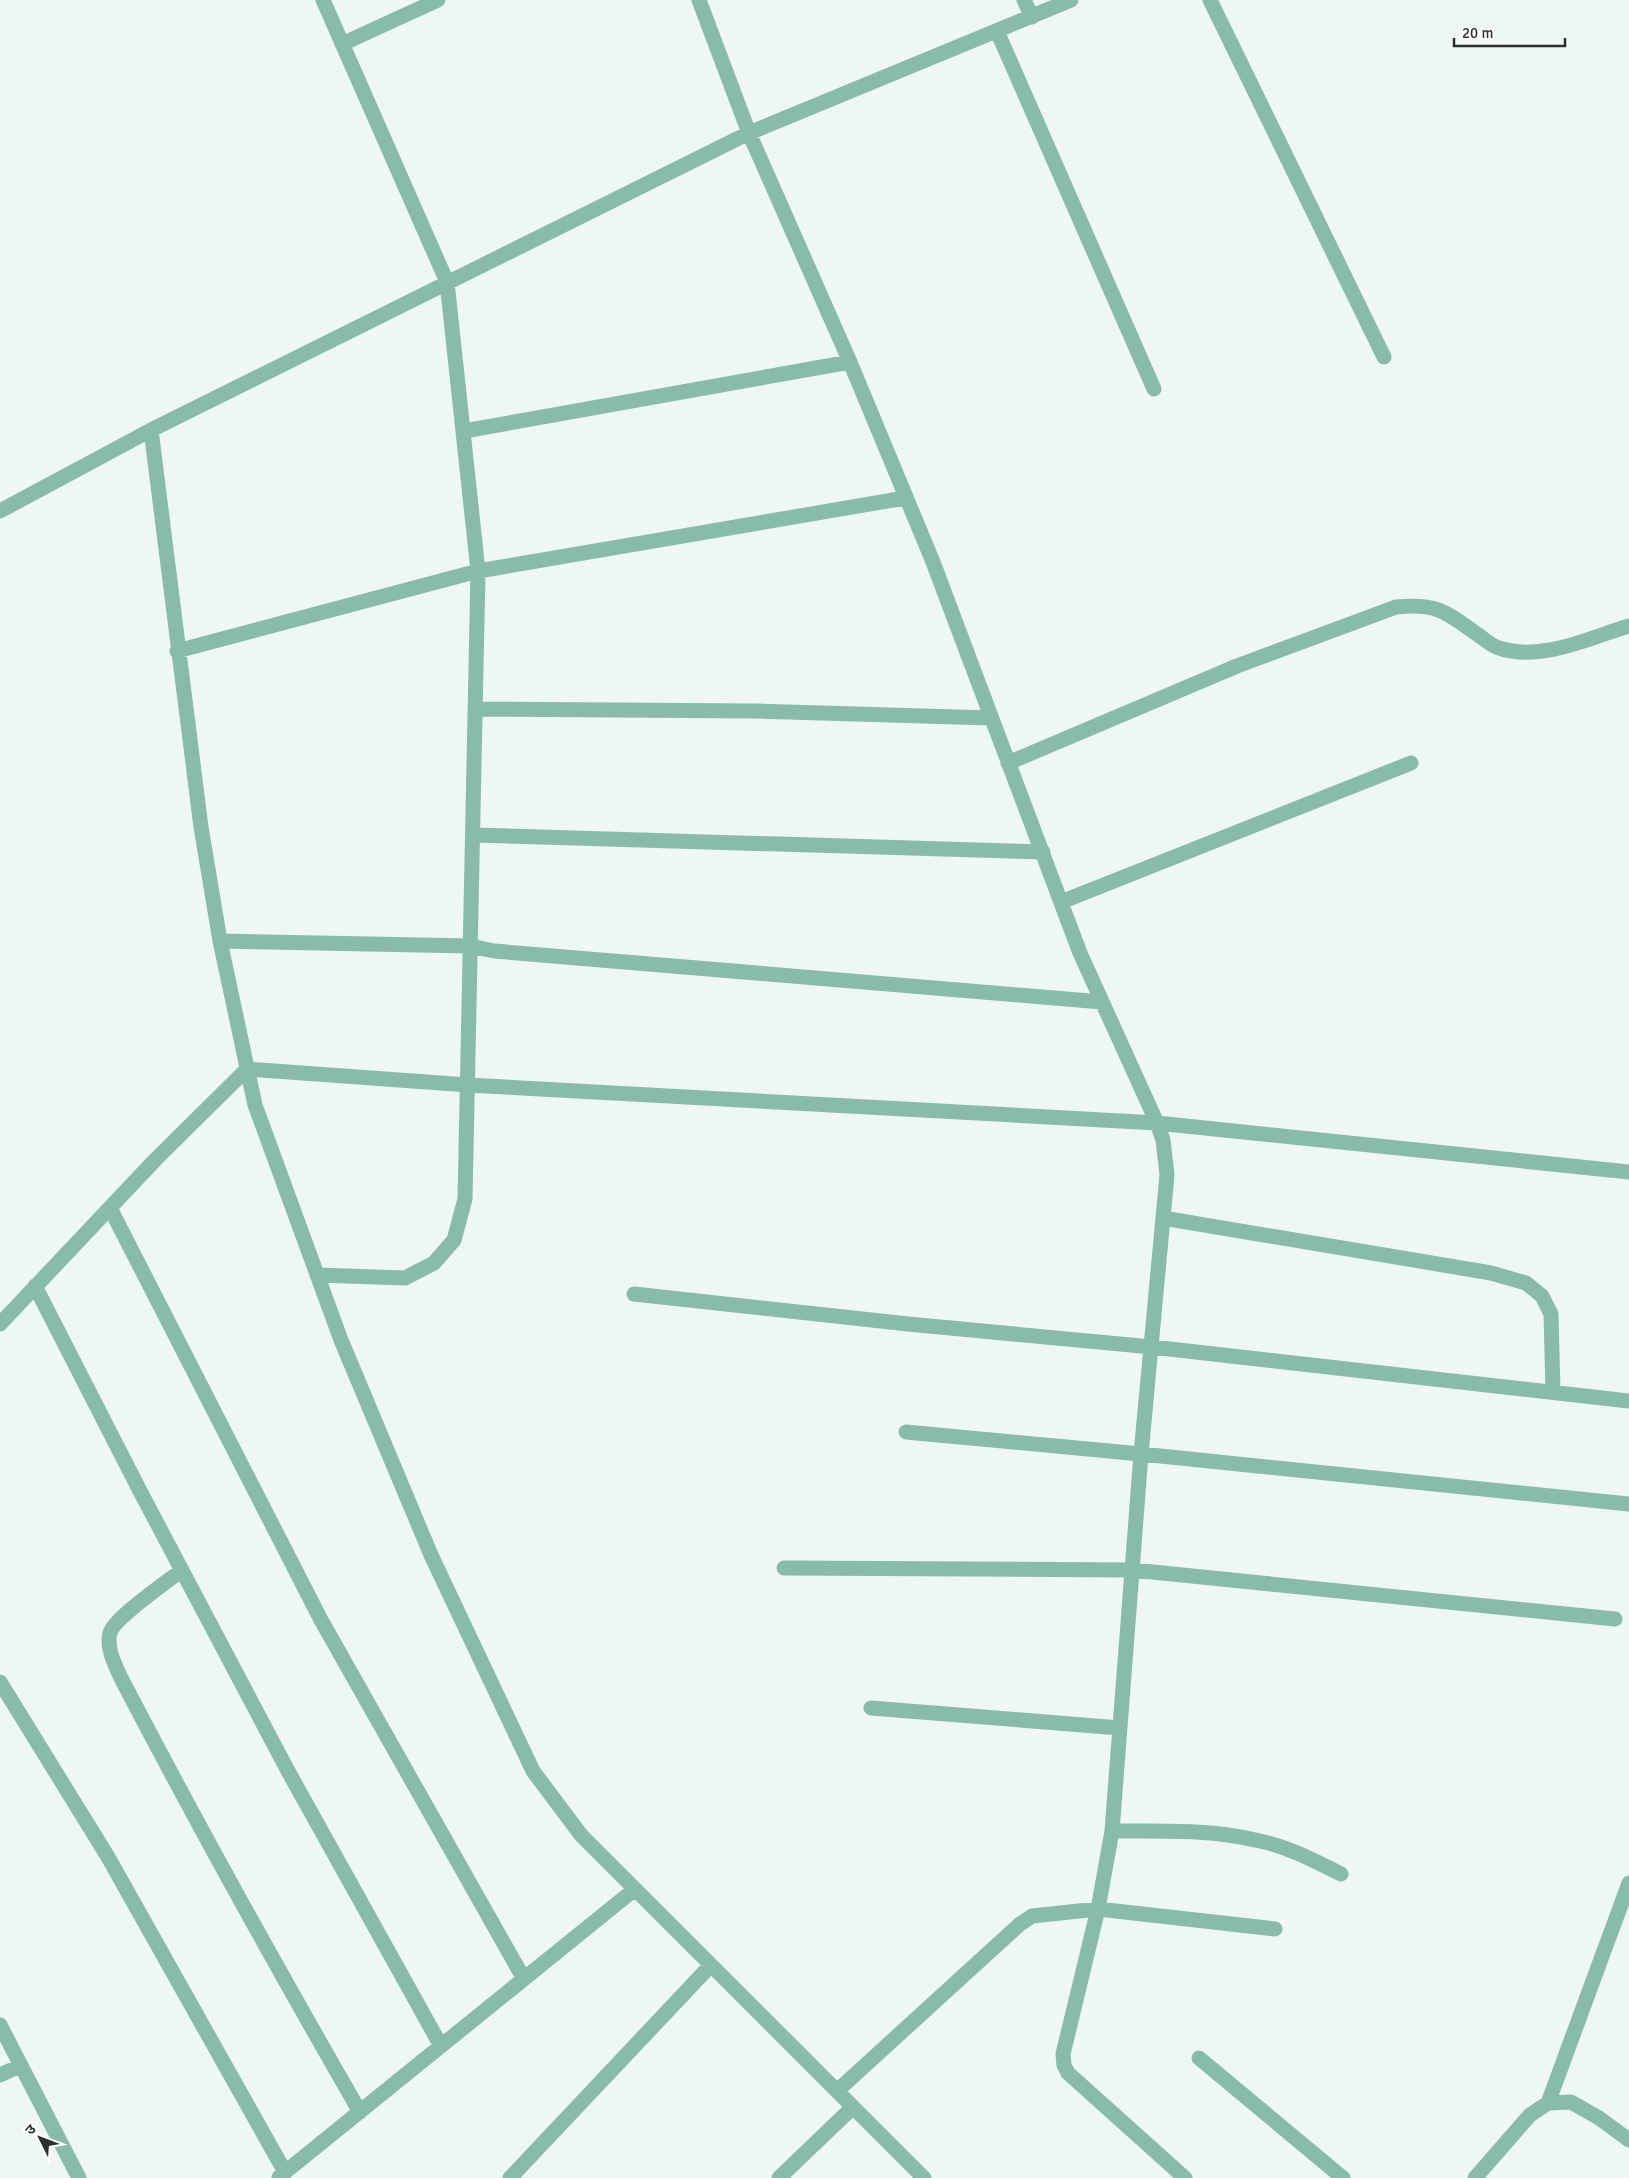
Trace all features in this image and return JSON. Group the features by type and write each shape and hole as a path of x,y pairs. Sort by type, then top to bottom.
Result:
{"street":[{"path":"317,1275 405,1278 434,1263 454,1240 465,1199 478,571 447,282 323,0"},
{"path":"342,44 438,0"},
{"path":"699,0 749,133 850,362 933,562 1061,902 1102,1002 1156,1123 1166,1160 1167,1175 1141,1454 1112,1831 1098,1908 1063,2054 1064,2065 1068,2073 1185,2178"},
{"path":"1024,0 1032,17"},
{"path":"0,511 151,430 749,133 1071,0"},
{"path":"1210,0 1384,357"},
{"path":"997,31 1154,388"},
{"path":"464,431 850,362"},
{"path":"151,430 198,808 220,941 255,1105 341,1340 431,1555 533,1770 581,1835 924,2178"},
{"path":"177,650 478,571 905,498"},
{"path":"1008,763 1237,666 1396,606 1418,605 1445,612 1497,648 1521,653 1542,653 1629,626"},
{"path":"475,710 755,711 991,718"},
{"path":"1061,902 1411,763"},
{"path":"473,835 1043,852"},
{"path":"220,941 471,946 494,951 1102,1002"},
{"path":"0,1324 156,1159 247,1070 468,1085 1156,1123 1629,1172"},
{"path":"110,1208 321,1620 524,1978"},
{"path":"1163,1218 1491,1273 1526,1283 1542,1296 1551,1314 1553,1392"},
{"path":"35,1286 288,1771 441,2046"},
{"path":"634,1294 908,1324 1152,1347 1629,1401"},
{"path":"906,1432 1629,1504"},
{"path":"784,1568 1133,1570 1615,1619"},
{"path":"182,1570 118,1621 110,1632 111,1655 121,1678 191,1812 360,2112"},
{"path":"0,1682 108,1857 281,2175 635,1889"},
{"path":"871,1708 1120,1728"},
{"path":"1112,1831 1207,1832 1261,1841 1299,1854 1341,1874"},
{"path":"1548,2103 1629,1883"},
{"path":"837,2091 1020,1924 1032,1916 1098,1908 1275,1929"},
{"path":"510,2178 711,1965"},
{"path":"0,2025 79,2178"},
{"path":"1199,2058 1343,2178"},
{"path":"0,2075 20,2066"},
{"path":"1475,2178 1530,2115 1548,2103 1571,2102 1600,2118 1629,2140"},
{"path":"780,2178 853,2108"}]}
